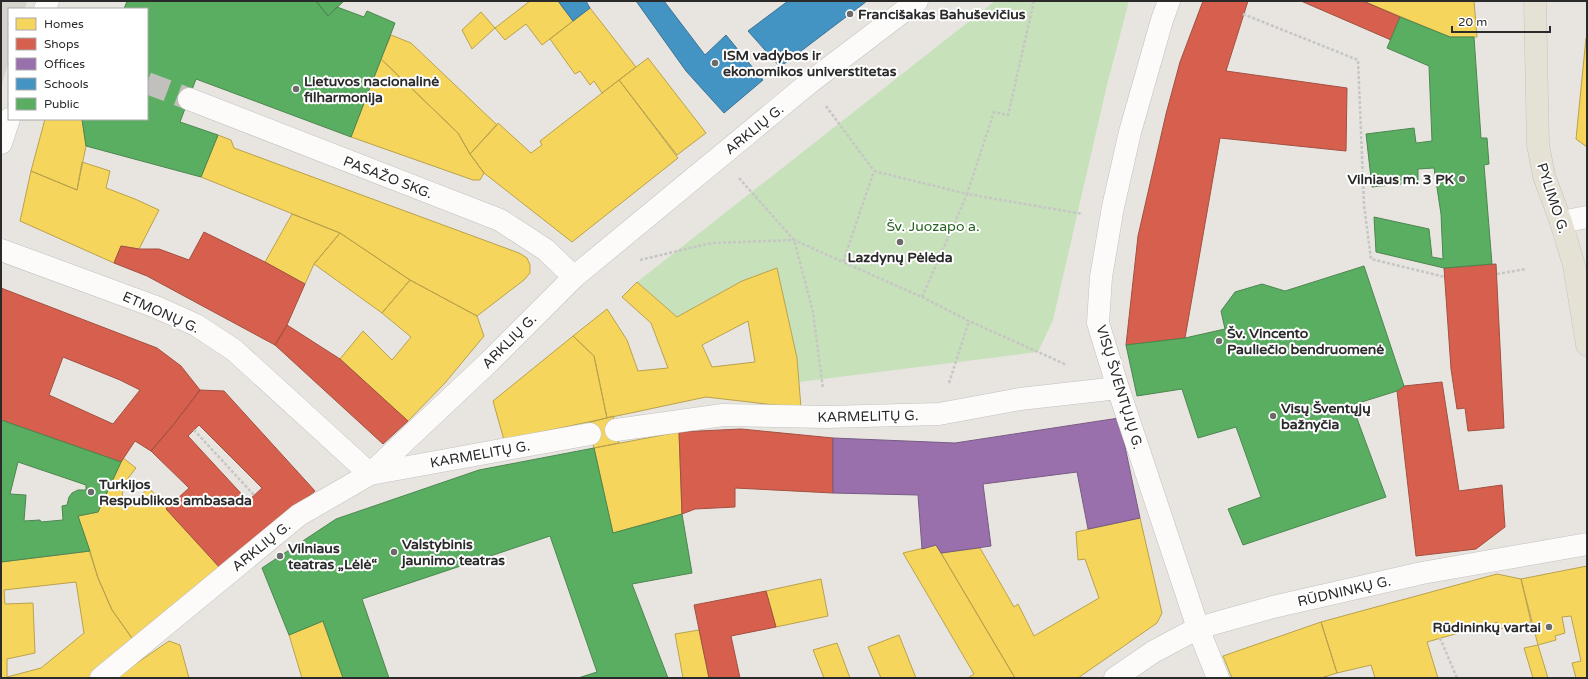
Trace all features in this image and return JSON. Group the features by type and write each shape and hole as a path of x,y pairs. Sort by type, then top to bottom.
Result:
{"main road":[{"name":"PYLIMO G.","path":"1535,1 1538,145 1544,176 1561,222 1574,265 1587,345"}],"street":[{"name":"ARKLIŲ G.","path":"101,678 299,515 370,474 488,362 574,277 809,83 917,1"},
{"name":"VISŲ ŠVENTŲJŲ G.","path":"1169,1 1162,20 1130,132 1111,218 1101,277 1098,322 1118,388 1198,628 1218,678"},
{"name":"PASAŽO SKG.","path":"189,99 500,220 546,250 574,277"},
{"path":"1,143 9,120"},
{"path":"1561,222 1587,218"},
{"name":"ETMONŲ G.","path":"1,250 156,307 196,326 234,350 370,474"},
{"name":"KARMELITŲ G.","path":"616,430 723,416 827,417 939,414 1020,399 1118,388"},
{"name":"KARMELITŲ G.","path":"370,474 590,434"},
{"name":"RŪDNINKŲ G.","path":"1115,678 1153,652 1198,628 1273,607 1422,573 1587,544"}],"path":[{"path":"922,297 967,194 994,112 1008,115 1034,1"},
{"path":"1243,14 1358,60 1364,206 1371,259 1445,277"},
{"path":"809,83 874,171 967,194 1111,218"},
{"path":"720,156 794,240 922,297 969,321 1068,366"},
{"path":"843,262 874,171"},
{"path":"635,262 711,242 794,240"},
{"path":"794,240 813,312 827,417"},
{"path":"1497,274 1526,269"},
{"path":"939,414 969,321"},
{"path":"194,430 254,495"},
{"path":"1440,638 1457,678"}],"green space":[{"name":"Šv. Juozapo a.","path":"995,1 1129,1 1107,85 1053,320 1038,352 799,382 797,358 777,269 742,281 677,317 637,282"}],"shaded area":[{"path":"1,1 27,1 25,8 8,8 8,64 1,87"}],"building: Homes":[{"path":"530,1 558,1 573,21 542,45 526,24 505,40 495,28"},
{"path":"1363,1 1474,1 1477,37 1450,37"},
{"path":"590,8 636,67 602,93 594,81 590,85 580,71 575,74 550,39"},
{"path":"481,12 495,28 472,49 462,30"},
{"path":"391,35 411,43 497,125 470,154 458,133 381,59"},
{"path":"1587,38 1587,147 1576,139"},
{"path":"648,58 706,133 677,155 619,80"},
{"path":"381,59 458,133 470,154 484,173 480,180 473,180 351,137"},
{"path":"619,80 678,158 572,242 484,173 470,154 498,123 531,153 542,145 540,141"},
{"path":"45,120 82,120 86,146 77,190 31,171"},
{"path":"218,135 231,140 234,148 519,253 527,258 530,265 530,273 524,280 477,316 410,280 340,233 201,177"},
{"path":"82,162 110,171 106,188 159,210 139,249 121,246 114,263 20,221 31,171 77,190"},
{"path":"292,214 340,233 314,264 305,284 265,262"},
{"path":"340,233 410,280 382,313 314,264"},
{"path":"777,268 797,358 801,408 706,397 607,418 594,356 573,336 607,309 627,340 638,371 668,368 651,323 622,297 637,282 677,317 742,281","holes":["748,321 755,362 712,367 702,345"]},
{"path":"410,280 477,316 484,336 445,383 408,421 340,359 363,331 392,360 411,337 382,313"},
{"path":"573,336 594,356 607,418 504,440 493,401"},
{"path":"613,416 619,443 594,448 588,423"},
{"path":"679,432 682,514 613,533 594,448"},
{"path":"123,458 136,468 125,482 122,495 129,505 149,488 221,569 134,641 112,610 98,578 78,516 98,512"},
{"path":"1140,518 1162,613 1157,623 1078,678 1015,678 941,553 980,548 1014,607 1018,604 1034,636 1099,598 1085,559 1078,560 1076,532"},
{"path":"936,545 1015,678 968,678 974,674 903,553"},
{"path":"90,551 98,578 112,610 134,641 90,678 1,678 1,562","holes":["76,582 84,633 41,668 7,677 7,659 35,653 33,603 5,604 4,590"]},
{"name":"Rūdininkų vartai","path":"1587,566 1587,678 1576,678 1572,663 1581,661 1571,616 1562,617 1565,633 1555,636 1556,640 1538,645 1521,579"},
{"path":"1497,574 1521,579 1531,622 1500,629 1498,622 1427,642 1438,678 1375,678 1371,665 1337,673 1321,622"},
{"path":"821,579 828,616 776,627 766,591"},
{"path":"323,621 343,678 302,678 289,635"},
{"path":"1321,622 1337,673 1321,678 1232,678 1223,656"},
{"path":"699,630 709,678 683,678 675,634"},
{"path":"899,635 916,678 881,678 868,647"},
{"path":"169,641 180,645 189,678 115,678"},
{"path":"837,643 850,678 824,678 813,650"},
{"path":"1538,645 1548,678 1533,678 1524,648"}],"building: Shops":[{"path":"1203,1 1248,1 1226,71 1347,88 1346,151 1220,138 1185,338 1126,345 1138,236 1166,114 1180,62"},
{"path":"1301,1 1363,1 1400,17 1391,40"},
{"path":"204,232 265,262 305,284 287,325 275,345 147,276 114,263 121,246 139,249 159,249 189,260"},
{"path":"1496,264 1504,428 1468,431 1465,408 1457,409 1451,369 1444,268"},
{"path":"1,288 157,348 181,366 200,390 151,451 135,441 121,462 1,420","holes":["63,357 120,380 140,390 113,424 49,395"]},
{"path":"287,325 340,359 408,421 383,444 275,345"},
{"path":"1442,382 1459,491 1502,485 1505,527 1476,549 1416,556 1397,391 1404,386"},
{"path":"200,390 224,391 315,491 221,569 166,509 189,488 151,451","holes":["199,425 262,488 248,501 188,436"]},
{"path":"741,429 833,438 833,493 735,488 735,507 695,509 682,514 679,432"},
{"path":"766,591 776,627 731,636 740,678 709,678 694,605"}],"building: Offices":[{"path":"1119,418 1140,518 1088,529 1077,472 983,484 991,546 941,553 936,545 922,549 918,495 833,493 833,438 955,443"}],"building: Schools":[{"path":"558,1 586,1 590,8 573,21"},
{"name":"ISM vadybos ir ekonomikos universtitetas","path":"636,1 664,1 705,55 726,35 763,80 724,113 686,71"},
{"path":"788,1 867,1 780,67 748,31"}],"building: Public":[{"name":"Lietuvos nacionalinė filharmonija","path":"127,1 316,1 328,16 337,7 364,17 367,11 395,23 351,137 196,79 180,122 218,135 201,177 86,146 82,120 148,120 148,8 124,8"},
{"path":"316,1 344,1 328,16"},
{"path":"1400,17 1450,37 1474,37 1481,138 1487,138 1489,164 1484,165 1492,264 1444,268 1376,252 1374,217 1429,229 1432,257 1443,259 1441,214 1434,168 1418,169 1418,182 1372,187 1366,134 1414,128 1416,143 1432,141 1429,66 1387,48"},
{"name":"Visų Šventųjų bažnyčia","path":"1364,266 1404,386 1397,391 1352,405 1386,497 1243,545 1228,509 1261,497 1236,427 1198,438 1182,389 1137,396 1126,345 1185,338 1225,329 1221,311 1235,292 1262,284 1285,291"},
{"name":"Turkijos Respublikos ambasada","path":"1,420 121,462 98,512 78,516 90,551 1,562","holes":["18,462 86,485 86,490 78,490 72,493 69,497 67,505 62,506 63,520 41,522 40,520 24,521 26,495 10,494"]},
{"name":"Valstybinis jaunimo teatras","path":"594,448 613,533 682,514 692,573 632,584 668,678 578,678 597,672 550,536 362,599 389,678 343,678 323,621 289,635 262,568 336,519 479,470"}],"tunnel":[{"path":"148,83 189,99"}],"place":[{"name":"Francišakas Bahuševičius","path":"850,14"},
{"name":"ISM vadybos ir ekonomikos universtitetas","path":"715,63"},
{"name":"Lietuvos nacionalinė filharmonija","path":"296,89"},
{"name":"Vilniaus m. 3 PK","path":"1462,179"},
{"name":"Lazdynų Pėlėda","path":"900,242"},
{"name":"Šv. Vincento Pauliečio bendruomenė","path":"1219,341"},
{"name":"Visų Šventųjų bažnyčia","path":"1273,416"},
{"name":"Turkijos Respublikos ambasada","path":"91,492"},
{"name":"Valstybinis jaunimo teatras","path":"394,552"},
{"name":"Vilniaus teatras „Lėlė“","path":"280,556"},
{"name":"Rūdininkų vartai","path":"1549,627"}]}
